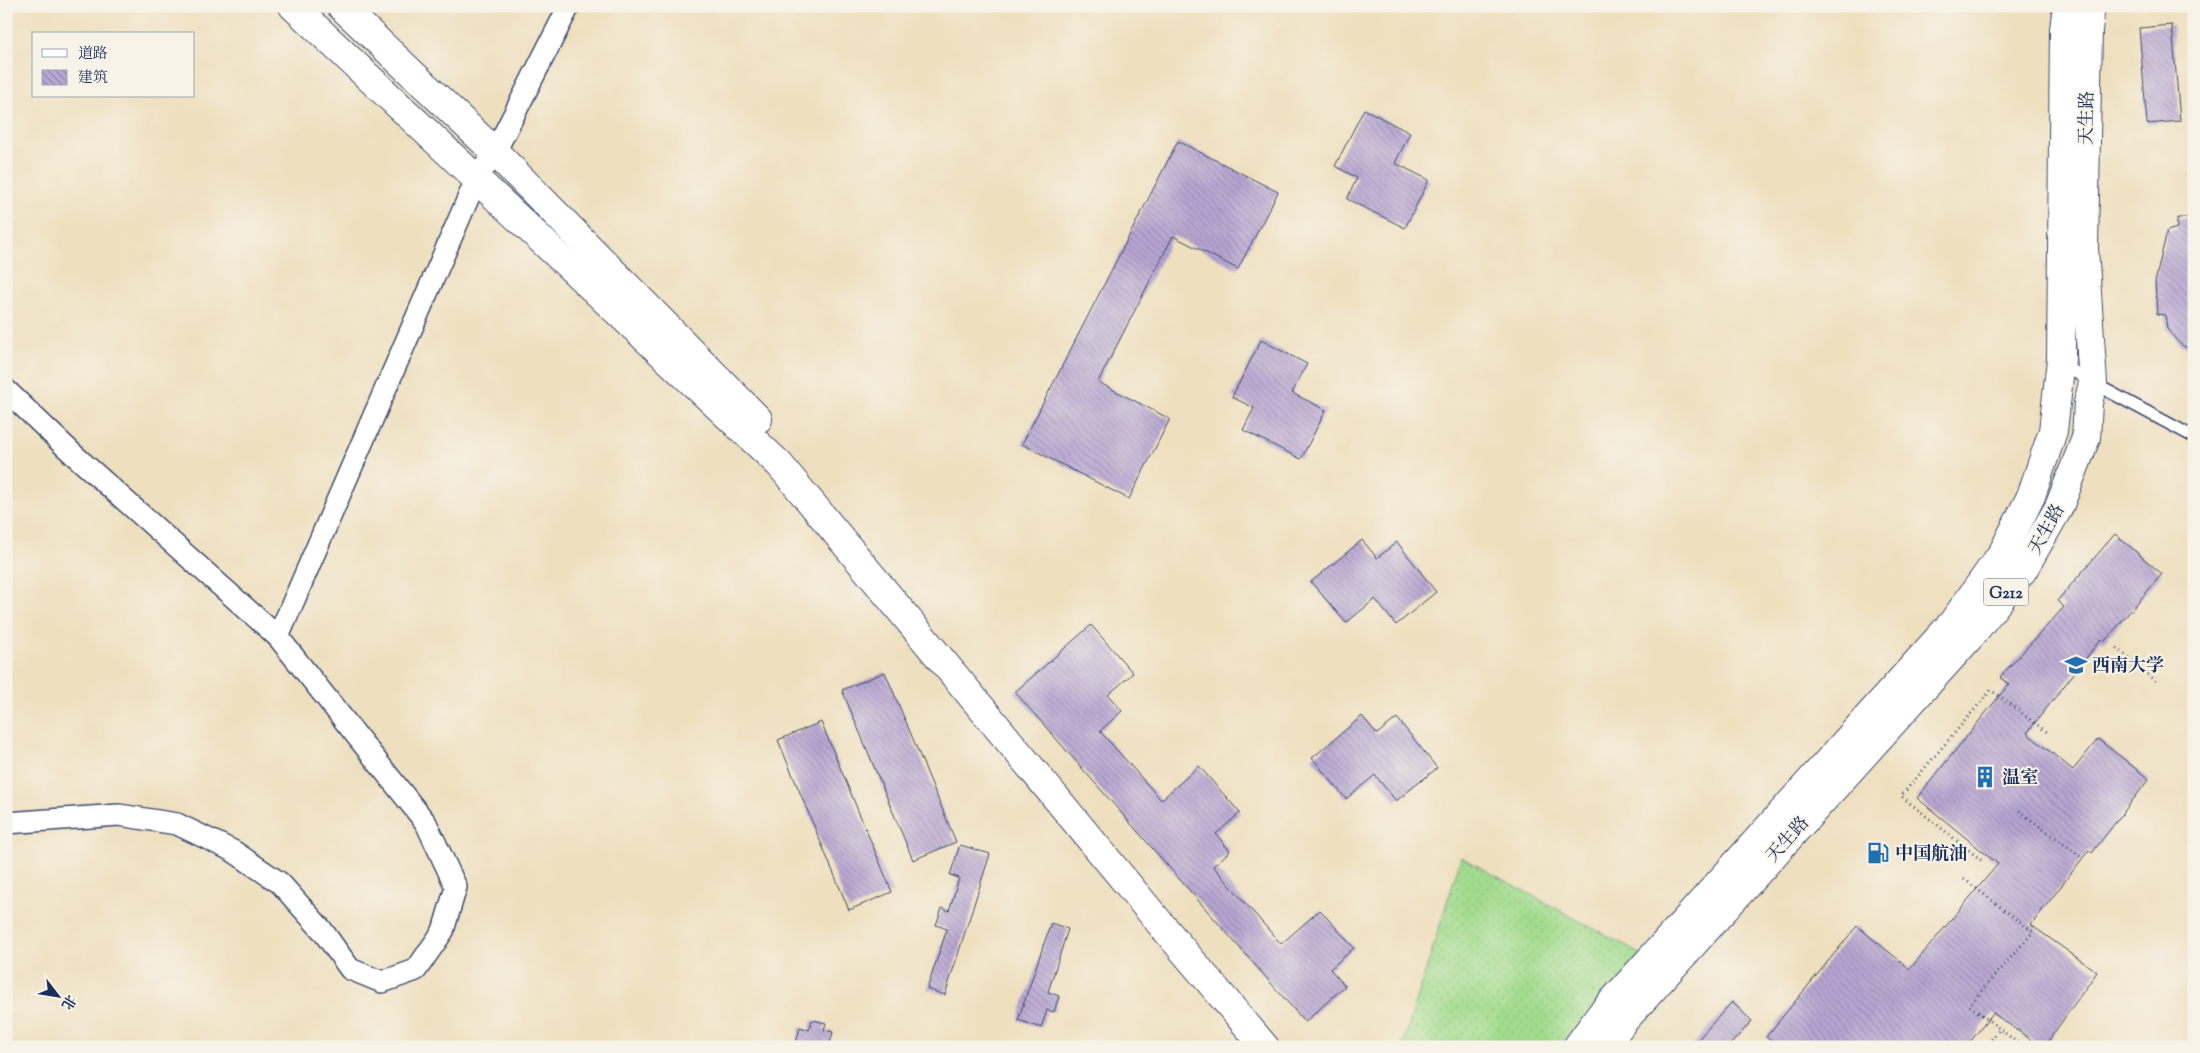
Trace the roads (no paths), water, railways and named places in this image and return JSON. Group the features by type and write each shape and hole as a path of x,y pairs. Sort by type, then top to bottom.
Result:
{"main road":[{"path":"293,6 779,464 932,646 1153,915 1265,1047"},
{"path":"341,6 495,152 786,448 932,646"},
{"name":"天生路","path":"1577,1047 1601,1014 1953,622 2003,552 2031,496 2052,431 2061,359 2064,29 2067,6"},
{"name":"天生路","path":"1604,1047 1622,1023 1970,637 2022,570 2059,507 2086,438 2088,403 2093,383 2084,248 2088,30 2091,6"}],"street":[{"path":"278,637 476,180 495,152 569,6"},
{"path":"6,390 73,454 278,637 426,823 456,887 443,931 416,970 382,982 350,969 322,930 280,883 233,852 177,824 119,815 6,823"}],"lane":[{"path":"2061,359 2070,368 2093,383 2194,437"}],"place":[{"name":"西南大学","path":"2076,665"},
{"name":"温室","path":"1985,777"},
{"name":"中国航油","path":"1878,853"}]}
